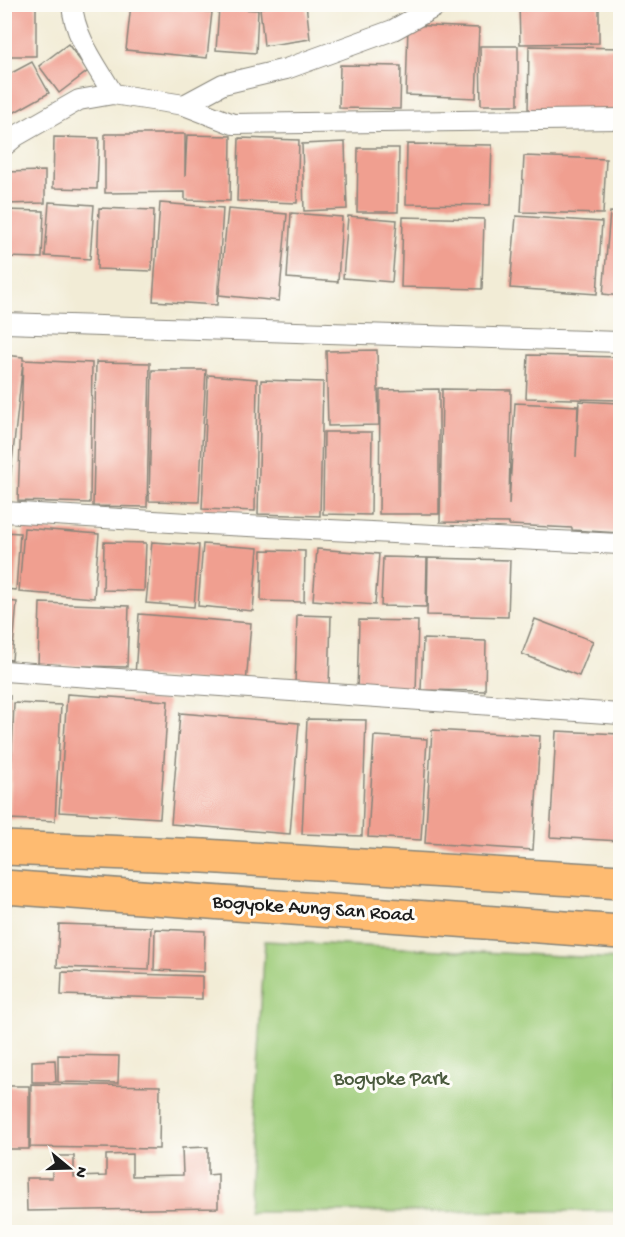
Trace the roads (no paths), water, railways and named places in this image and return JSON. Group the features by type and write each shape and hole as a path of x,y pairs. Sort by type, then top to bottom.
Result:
{"highway":[{"path":"4,848 204,856 621,882"},
{"name":"Bogyoke Aung San Road","path":"4,887 621,932"}],"street":[{"path":"72,4 73,16 85,47 113,94"},
{"path":"184,105 223,84 286,69 393,30 440,4"},
{"path":"4,146 16,136 79,100 113,94 184,105 233,124 621,119"},
{"path":"4,323 621,342"},
{"path":"4,512 621,543"},
{"path":"4,671 621,714"}],"park label":[{"name":"Bogyoke Park","path":"391,1080"}]}
